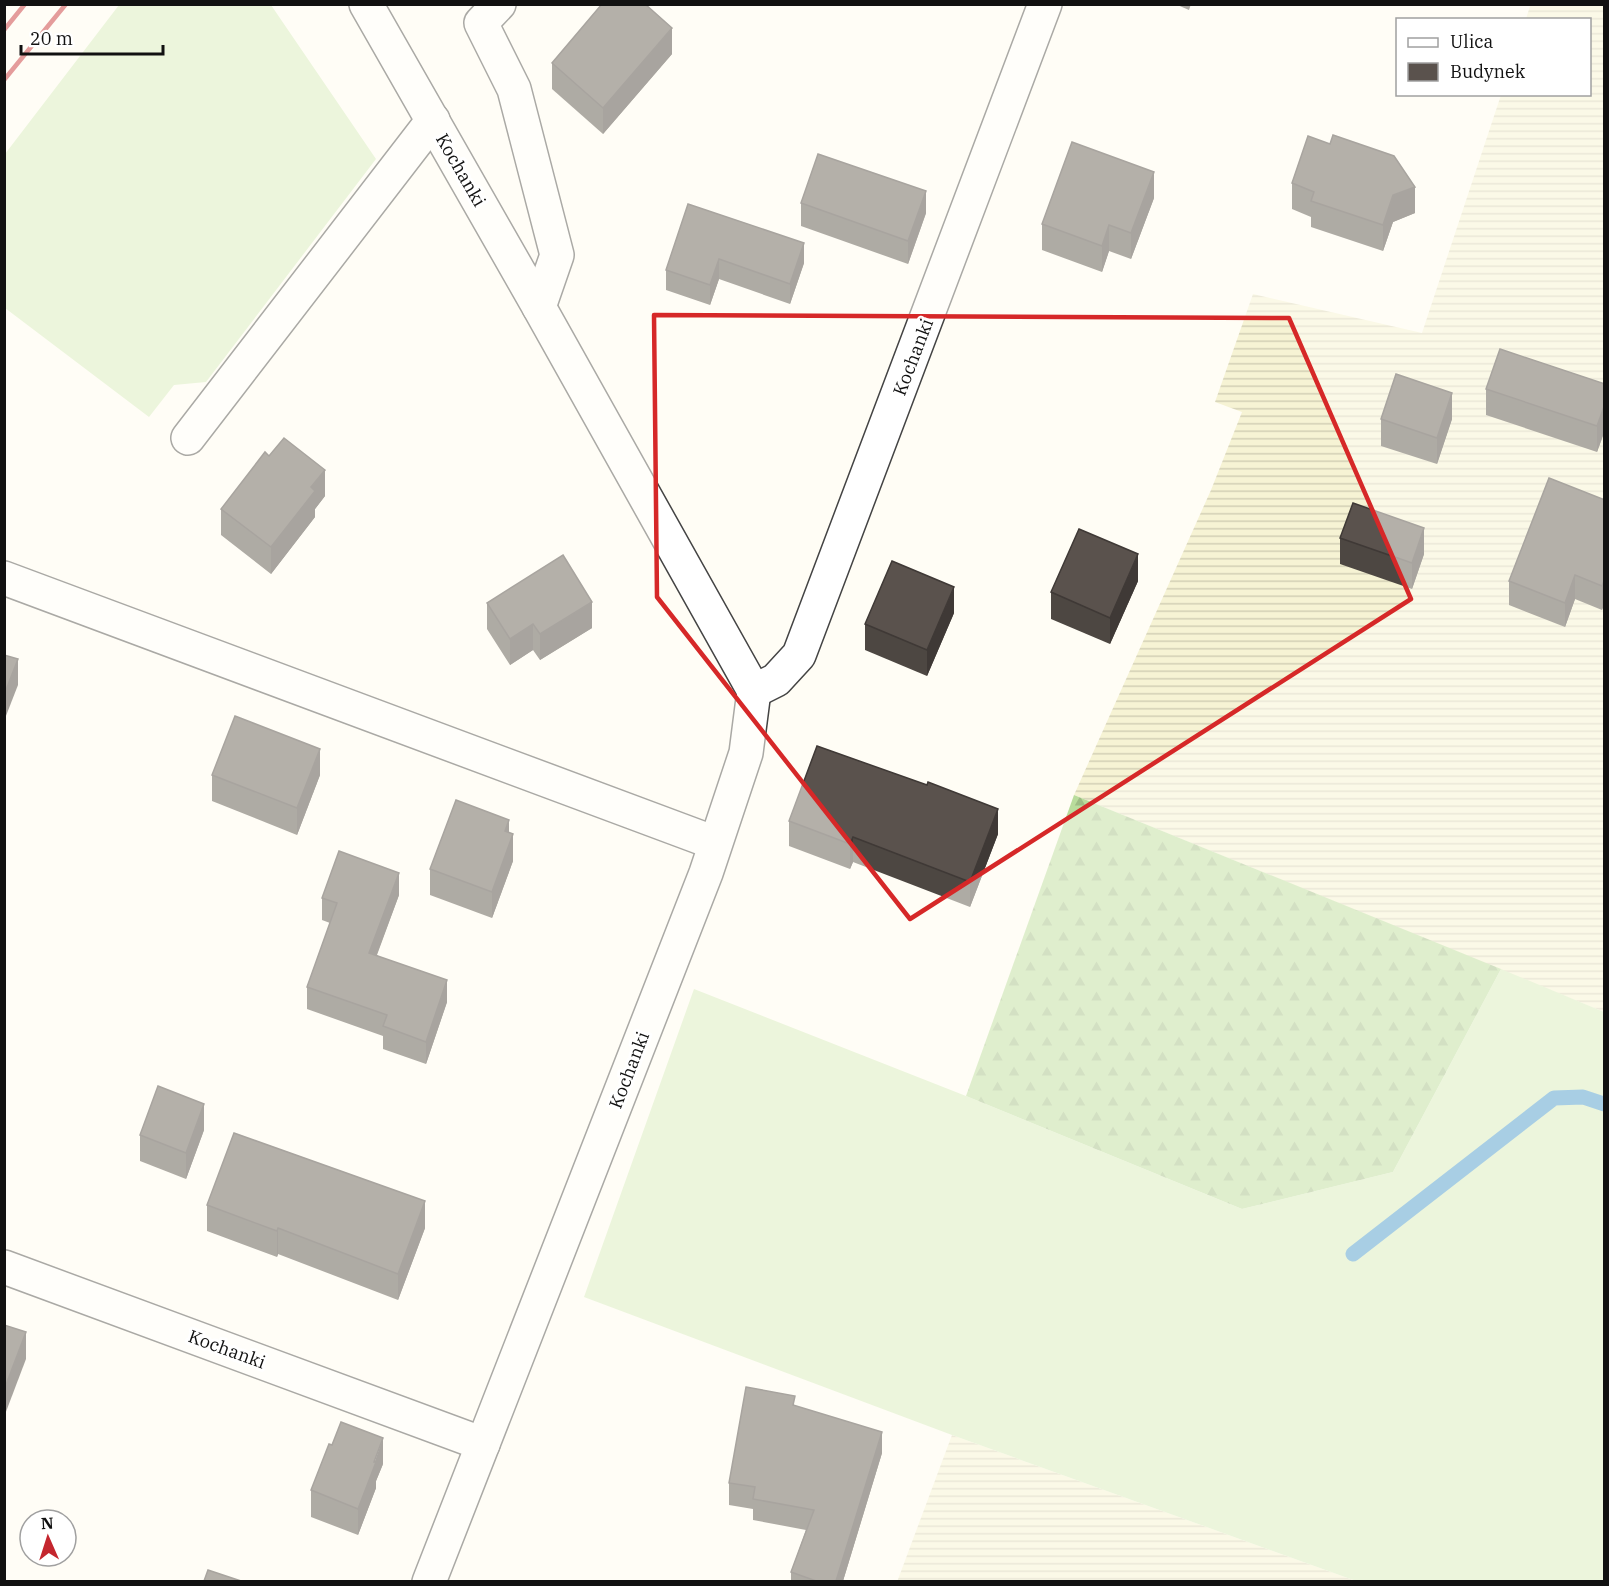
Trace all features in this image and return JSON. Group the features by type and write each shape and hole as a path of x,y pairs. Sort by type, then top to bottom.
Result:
{"street":[{"name":"Kochanki","path":"366,4 754,691 746,753 706,873 429,1581"},
{"path":"498,4 481,23 514,89 557,255 539,307"},
{"name":"Kochanki","path":"754,691 776,680 799,655 1045,4"},
{"path":"188,438 432,120"},
{"path":"4,578 715,843"},
{"name":"Kochanki","path":"4,1267 483,1444"}],"highlighted area":[{"path":"654,315 1289,318 1411,599 910,919 657,597"}],"shaded area":[{"path":"1526,5 1604,5 1604,1012 1074,795 1211,490 1242,412 1215,402 1253,294 1422,333 1501,96 1591,96 1591,18 1526,18 1530,6"},
{"path":"952,1435 1356,1581 897,1582"}],"green space":[{"path":"119,5 271,5 376,159 206,382 174,385 149,417 5,308 5,154"},
{"path":"1074,795 1501,969 1393,1172 1242,1209 966,1096"},
{"path":"1501,969 1604,1012 1604,1581 1356,1581 952,1435 584,1297 694,989 966,1096 1242,1209 1393,1172"}],"building":[{"path":"602,4 645,4 672,28 603,108 552,63"},
{"path":"1333,135 1394,156 1415,187 1393,195 1383,225 1311,201 1314,192 1292,183 1308,136 1330,144"},
{"path":"1072,142 1154,172 1131,233 1109,225 1102,246 1042,224"},
{"path":"818,154 926,191 908,241 801,203"},
{"path":"688,204 804,243 790,284 719,259 710,285 666,270"},
{"path":"1500,349 1605,384 1605,404 1597,426 1486,389"},
{"path":"1396,374 1452,393 1437,438 1381,419"},
{"path":"284,438 325,470 311,487 315,491 271,547 221,509 265,452 269,456"},
{"path":"1549,478 1605,500 1605,578 1602,586 1575,575 1565,603 1509,581"},
{"path":"1353,503 1424,528 1412,563 1340,538"},
{"path":"1079,529 1138,554 1110,618 1051,592"},
{"path":"563,555 592,602 540,634 533,624 510,639 487,603"},
{"path":"892,561 954,587 927,650 865,624"},
{"path":"4,655 18,659 4,695"},
{"path":"235,716 320,749 297,808 212,775"},
{"path":"817,746 927,785 928,782 998,809 970,882 853,837 850,844 789,821"},
{"path":"456,800 509,820 505,831 513,834 492,892 430,869"},
{"path":"339,851 399,873 369,953 447,980 426,1042 383,1026 387,1015 307,987 337,903 322,898"},
{"path":"158,1086 204,1104 186,1153 140,1135"},
{"path":"234,1133 425,1201 398,1274 278,1228 277,1231 207,1205"},
{"path":"4,1325 26,1332 4,1390"},
{"path":"746,1387 795,1396 793,1405 882,1432 836,1581 816,1581 791,1572 814,1510 753,1499 755,1487 729,1483"},
{"path":"341,1422 383,1438 358,1509 311,1490 329,1444 332,1445"},
{"path":"208,1570 241,1581 204,1581"}],"waterway":[{"path":"1353,1254 1554,1098 1583,1097 1604,1104"}],"railway":[{"path":"4,30 25,4"},
{"path":"4,80 66,4"}]}
